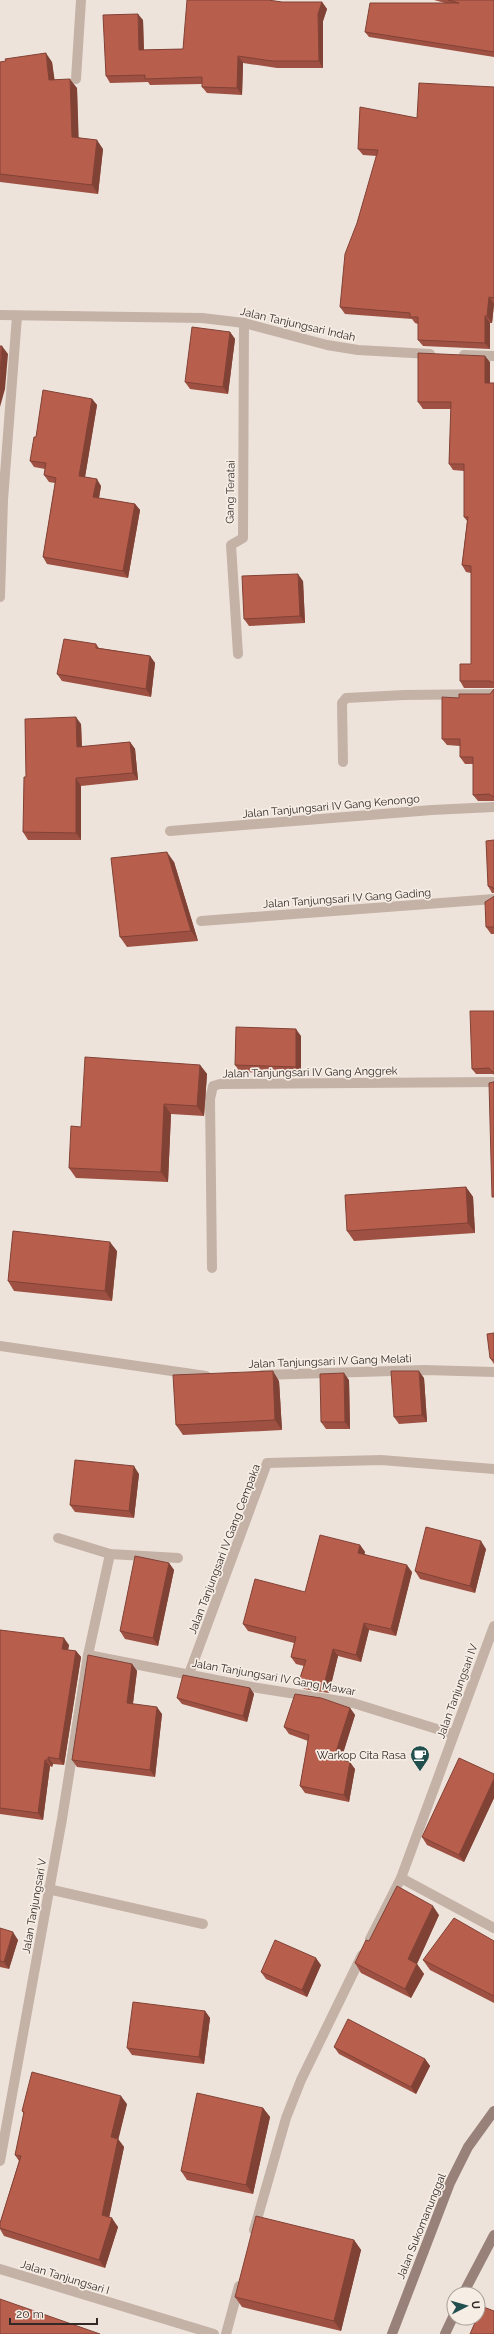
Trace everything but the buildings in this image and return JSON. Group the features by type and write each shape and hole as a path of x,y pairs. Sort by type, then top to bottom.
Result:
{"main road":[{"name":"Jalan Sukomanunggal","path":"392,2334 450,2184 468,2147 494,2111"},
{"path":"467,2286 494,2235"}],"street":[{"path":"76,79 81,0"},
{"name":"Jalan Tanjungsari Indah","path":"0,315 202,318 244,323 346,348 438,354"},
{"path":"0,597 3,500 17,316"},
{"name":"Gang Teratai","path":"238,654 231,545 243,538 244,323"},
{"path":"454,354 494,356"},
{"path":"344,762 342,702 346,698 404,695 494,694"},
{"name":"Jalan Tanjungsari IV Gang Kenongo","path":"170,831 432,810 494,807"},
{"name":"Jalan Tanjungsari IV Gang Gading","path":"201,921 494,899"},
{"name":"Jalan Tanjungsari IV Gang Anggrek","path":"212,1268 210,1099 213,1086 220,1084 494,1082"},
{"path":"0,1346 218,1376"},
{"name":"Jalan Tanjungsari IV Gang Melati","path":"248,1375 418,1371 494,1372"},
{"name":"Jalan Tanjungsari IV Gang Cempaka","path":"190,1674 268,1464 381,1460 494,1469"},
{"path":"58,1538 110,1554 178,1558"},
{"name":"Jalan Tanjungsari V","path":"0,2161 48,1889 62,1819 88,1655 110,1554"},
{"name":"Jalan Tanjungsari IV","path":"251,2242 286,2118 301,2080 400,1878 494,1626"},
{"name":"Jalan Tanjungsari IV Gang Mawar","path":"88,1655 252,1687 353,1702 453,1734"},
{"path":"400,1878 494,1928"},
{"path":"48,1889 203,1924"},
{"name":"Jalan Tanjungsari I","path":"0,2269 214,2334"},
{"path":"226,2334 243,2273"}],"place":[{"name":"Warkop Cita Rasa","path":"420,1772"}]}
